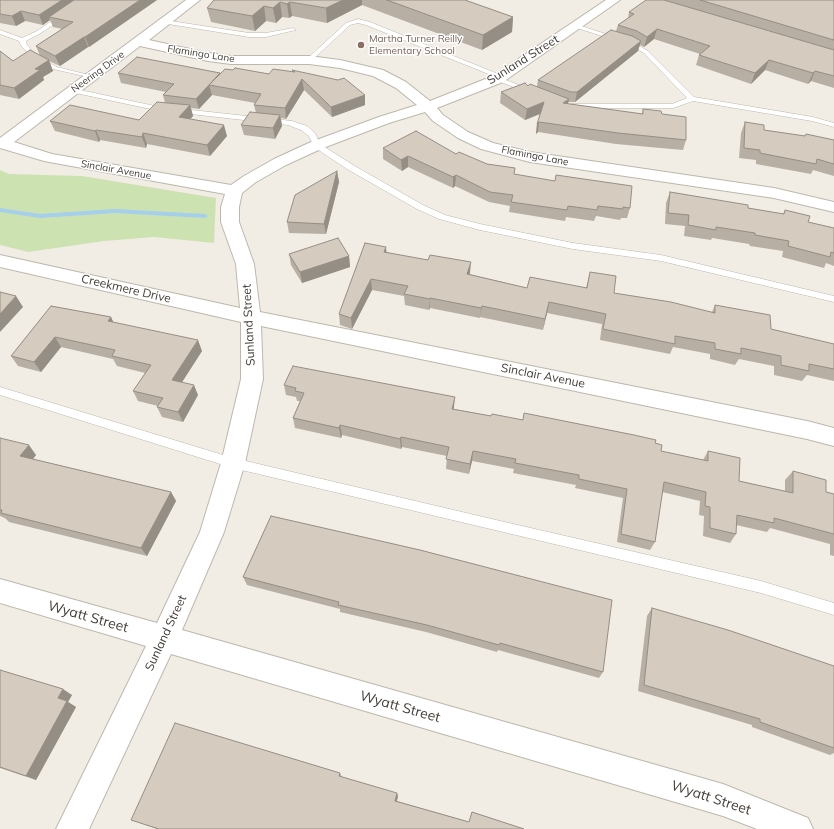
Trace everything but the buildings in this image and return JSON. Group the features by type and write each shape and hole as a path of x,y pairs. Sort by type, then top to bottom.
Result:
{"street":[{"name":"Neering Drive","path":"1,144 194,0"},
{"name":"Sunland Street","path":"72,829 164,639 212,532 233,464 252,379 251,317 245,264 230,222 230,207 234,192 250,179 280,162 317,145 384,120 428,107 476,89 500,78 614,0"},
{"name":"Flamingo Lane","path":"138,42 208,57 231,60 309,60 340,64 378,73 401,85 428,107 438,118 463,136 487,146 530,157 774,193 834,207"},
{"name":"Sinclair Avenue","path":"1,144 50,158 234,192"},
{"name":"Creekmere Drive","path":"0,261 251,317"},
{"name":"Sinclair Avenue","path":"251,317 807,430 834,437"},
{"name":"Wyatt Street","path":"0,592 723,800 797,829"}],"lane":[{"path":"0,32 22,40 39,32 87,0"},
{"path":"309,60 348,24 358,21 368,23 541,95"},
{"path":"164,22 249,35 266,35 293,30"},
{"path":"576,26 632,44 646,52 692,99"},
{"path":"22,40 24,46 38,59 55,68 91,77"},
{"path":"74,90 155,108 289,123 304,128 312,135 317,145 356,171 420,207 442,216 480,227 573,246 662,258 766,281 834,299"},
{"path":"568,106 672,106 692,99 813,119 834,125"},
{"path":"0,391 233,464 761,587 834,609"}],"green space":[{"path":"0,170 9,174 82,176 216,198 214,243 154,237 104,241 28,252 0,245"}],"waterway":[{"path":"0,210 40,216 115,211 205,216"}],"place":[{"name":"Martha Turner Reilly Elementary School","path":"361,45"}]}
